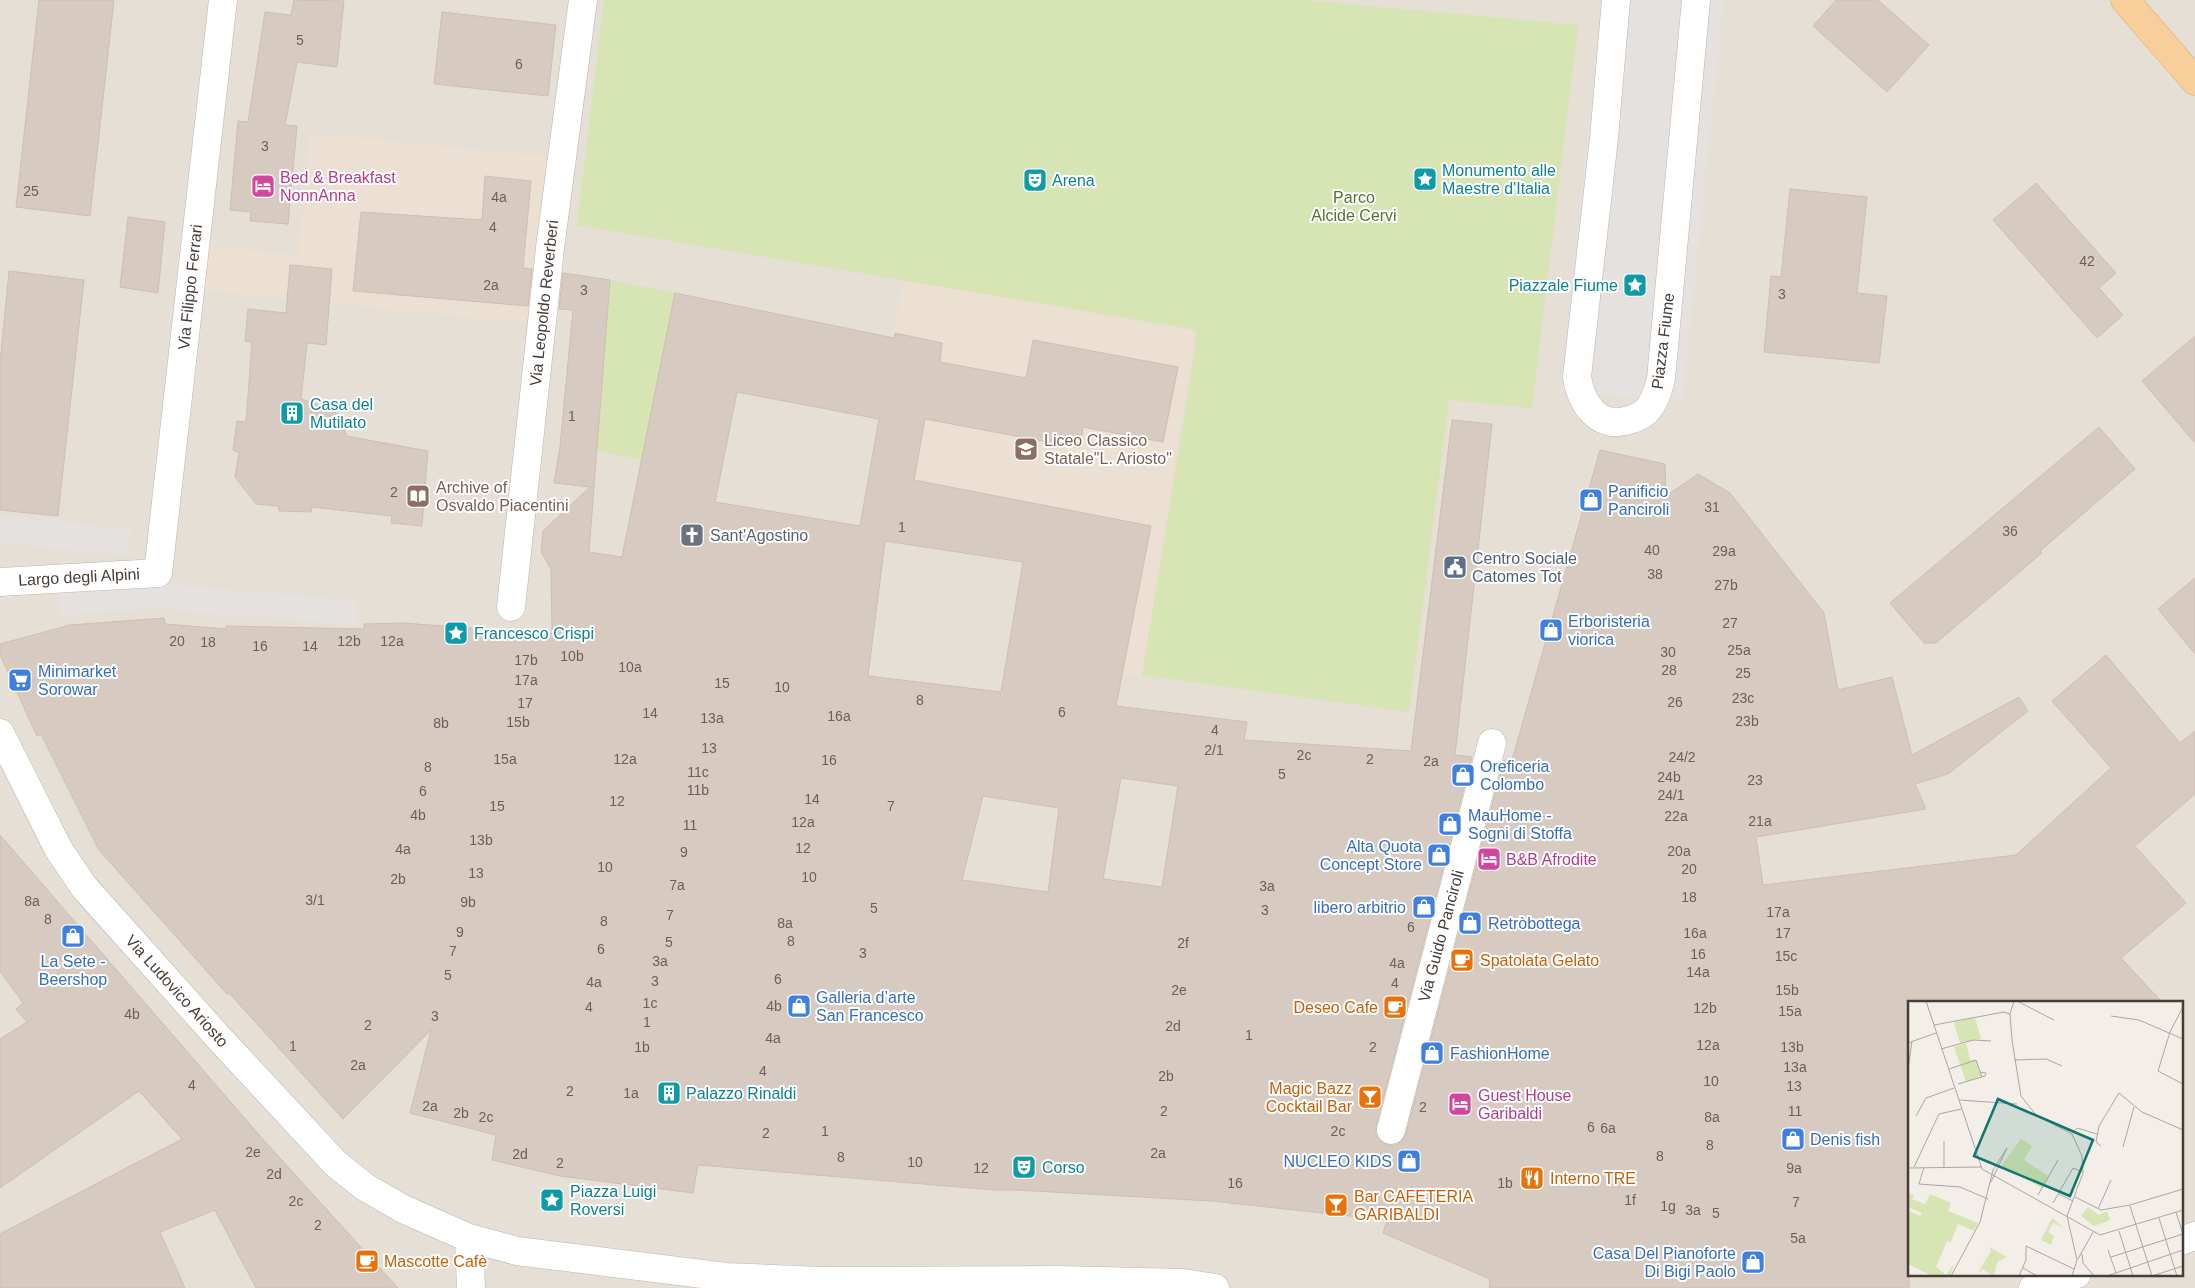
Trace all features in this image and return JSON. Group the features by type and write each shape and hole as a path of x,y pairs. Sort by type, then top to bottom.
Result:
{"main road":[{"path":"2125,0 2195,81"}],"street":[{"name":"Via Filippo Ferrari","path":"158,573 223,0"},
{"name":"Via Leopoldo Reverberi","path":"511,607 550,248 583,0"},
{"name":"Piazza Fiume","path":"1616,0 1604,138 1577,377 1579,389 1586,406 1601,420 1622,422 1642,416 1656,397 1661,379 1696,0"},
{"name":"Largo degli Alpini","path":"0,582 158,573"},
{"name":"Via Ludovico Ariosto","path":"0,733 59,850 84,887 336,1164 365,1188 403,1209 469,1238"},
{"name":"Via Guido Panciroli","path":"1391,1130 1492,743"},
{"path":"2182,1241 2195,1236"},
{"path":"471,1288 469,1238 517,1251 727,1283 1059,1280 1183,1283 1215,1288"},
{"path":"2034,1288 2070,1276"}],"shaded area":[{"path":"0,0 2195,0 2195,1288 0,1288"},
{"name":"Piazzale Fiume","path":"1602,0 1724,0 1682,401 1560,392"},
{"path":"310,133 552,157 535,324 201,290 206,246 298,255"},
{"name":"Liceo Classico Statale\"L. Ariosto\"","path":"903,281 1196,330 1142,675 1122,675 1008,652 1023,562 858,537"},
{"path":"0,516 131,529 128,556 0,543"},
{"path":"158,584 358,600 356,625 157,609 59,615 57,590"}],"green space":[{"name":"Parco Alcide Cervi","path":"604,0 1300,0 1578,25 1532,408 1449,400 1409,712 1142,675 1193,362 1196,330 577,225"},
{"path":"610,280 675,293 642,460 597,450"}],"building":[{"path":"39,0 114,0 90,216 16,207"},
{"path":"294,0 344,1 337,67 297,62 285,125 297,126 288,224 250,221 251,212 230,210 238,121 248,122 265,12 291,15"},
{"path":"1836,0 1878,0 1929,45 1887,92 1813,26"},
{"path":"442,12 556,25 548,96 434,84"},
{"path":"485,176 531,181 523,268 532,269 528,306 353,291 361,212 482,220"},
{"path":"2036,183 2116,273 2099,288 2123,315 2097,338 1993,220"},
{"path":"1790,189 1867,197 1857,293 1887,296 1879,363 1764,352 1771,276 1781,277"},
{"path":"128,217 165,222 158,293 120,287"},
{"name":"Casa del Mutilato","path":"290,265 332,269 326,345 307,343 301,399 332,409 341,418 346,436 428,451 422,526 391,523 392,516 312,507 311,512 279,511 278,506 256,504 235,477 239,453 233,450 237,421 246,422 252,342 245,341 248,309 286,313"},
{"path":"9,271 84,280 58,516 0,510 0,363"},
{"path":"563,273 610,280 589,552 622,557 675,293 894,338 895,333 942,343 940,362 1026,378 1033,340 1178,367 1163,442 1083,427 1080,448 925,419 914,480 1151,526 1116,706 1247,722 1244,740 1411,751 1452,420 1492,424 1455,755 1472,757 1376,1126 1376,1135 1380,1141 1387,1145 1396,1145 1402,1141 1406,1134 1504,760 1512,760 1600,450 1665,464 1666,496 1698,474 1730,493 1824,613 1838,690 1892,677 1912,755 2019,697 2028,711 1948,774 1915,784 1926,809 1756,837 1763,885 2016,855 2111,768 2052,701 2106,655 2180,743 2195,731 2195,794 2135,846 2186,903 2121,958 2161,1001 1908,1001 1909,1288 1489,1288 1490,1279 1383,1233 1387,1220 1211,1201 994,1190 698,1165 693,1193 560,1176 492,1160 496,1135 410,1113 431,1030 343,1119 229,993 227,994 99,850 41,734 37,736 0,655 0,644 70,625 164,618 165,624 226,629 226,626 364,629 364,624 403,623 552,634 551,569 541,552 543,531 590,487 554,483 560,447 573,310 559,309","holes":["737,392 879,419 860,526 715,502","885,541 1023,562 1001,692 868,676","1121,778 1178,786 1162,887 1103,879","983,796 1059,808 1048,892 962,880"]},
{"path":"2195,336 2195,443 2142,381"},
{"path":"2099,427 2135,469 2040,551 2042,553 1936,643 1924,643 1890,603"},
{"path":"2195,578 2195,654 2158,609"},
{"path":"0,835 260,1136 398,1288 256,1288 215,1210 160,1232 185,1288 0,1288 0,1234 182,1139 139,1091 0,1188 0,1039 27,1022 16,1009 23,1003 0,971"}],"place":[{"name":"Monumento alle Maestre d'Italia","path":"1425,179"},
{"name":"Arena","path":"1035,180"},
{"name":"Bed & Breakfast NonnAnna","path":"263,186"},
{"name":"Piazzale Fiume","path":"1635,285"},
{"name":"Casa del Mutilato","path":"292,413"},
{"name":"Liceo Classico Statale\"L. Ariosto\"","path":"1026,449"},
{"name":"Archive of Osvaldo Piacentini","path":"418,496"},
{"name":"Panificio Panciroli","path":"1591,500"},
{"name":"Sant'Agostino","path":"692,535"},
{"name":"Centro Sociale Catomes Tot","path":"1455,567"},
{"name":"Erboristeria viorica","path":"1551,630"},
{"name":"Francesco Crispi","path":"456,633"},
{"name":"Minimarket Sorowar","path":"20,680"},
{"name":"Oreficeria Colombo","path":"1463,775"},
{"name":"MauHome - Sogni di Stoffa","path":"1450,824"},
{"name":"Alta Quota Concept Store","path":"1439,855"},
{"name":"B&B Afrodite","path":"1489,859"},
{"name":"libero arbitrio","path":"1424,907"},
{"name":"Retròbottega","path":"1470,923"},
{"name":"La Sete - Beershop","path":"73,936"},
{"name":"Spatolata Gelato","path":"1462,960"},
{"name":"Galleria d’arte San Francesco","path":"799,1006"},
{"name":"Deseo Cafe","path":"1395,1007"},
{"name":"FashionHome","path":"1432,1053"},
{"name":"Palazzo Rinaldi","path":"669,1093"},
{"name":"Magic Bazz Cocktail Bar","path":"1370,1097"},
{"name":"Guest House Garibaldi","path":"1460,1104"},
{"name":"Denis fish","path":"1793,1139"},
{"name":"NUCLEO KIDS","path":"1409,1161"},
{"name":"Corso","path":"1024,1167"},
{"name":"Interno TRE","path":"1532,1178"},
{"name":"Piazza Luigi Roversi","path":"552,1200"},
{"name":"Bar CAFETERIA GARIBALDI","path":"1336,1205"},
{"name":"Mascotte Cafè","path":"367,1261"},
{"name":"Casa Del Pianoforte Di Bigi Paolo","path":"1753,1262"}]}
